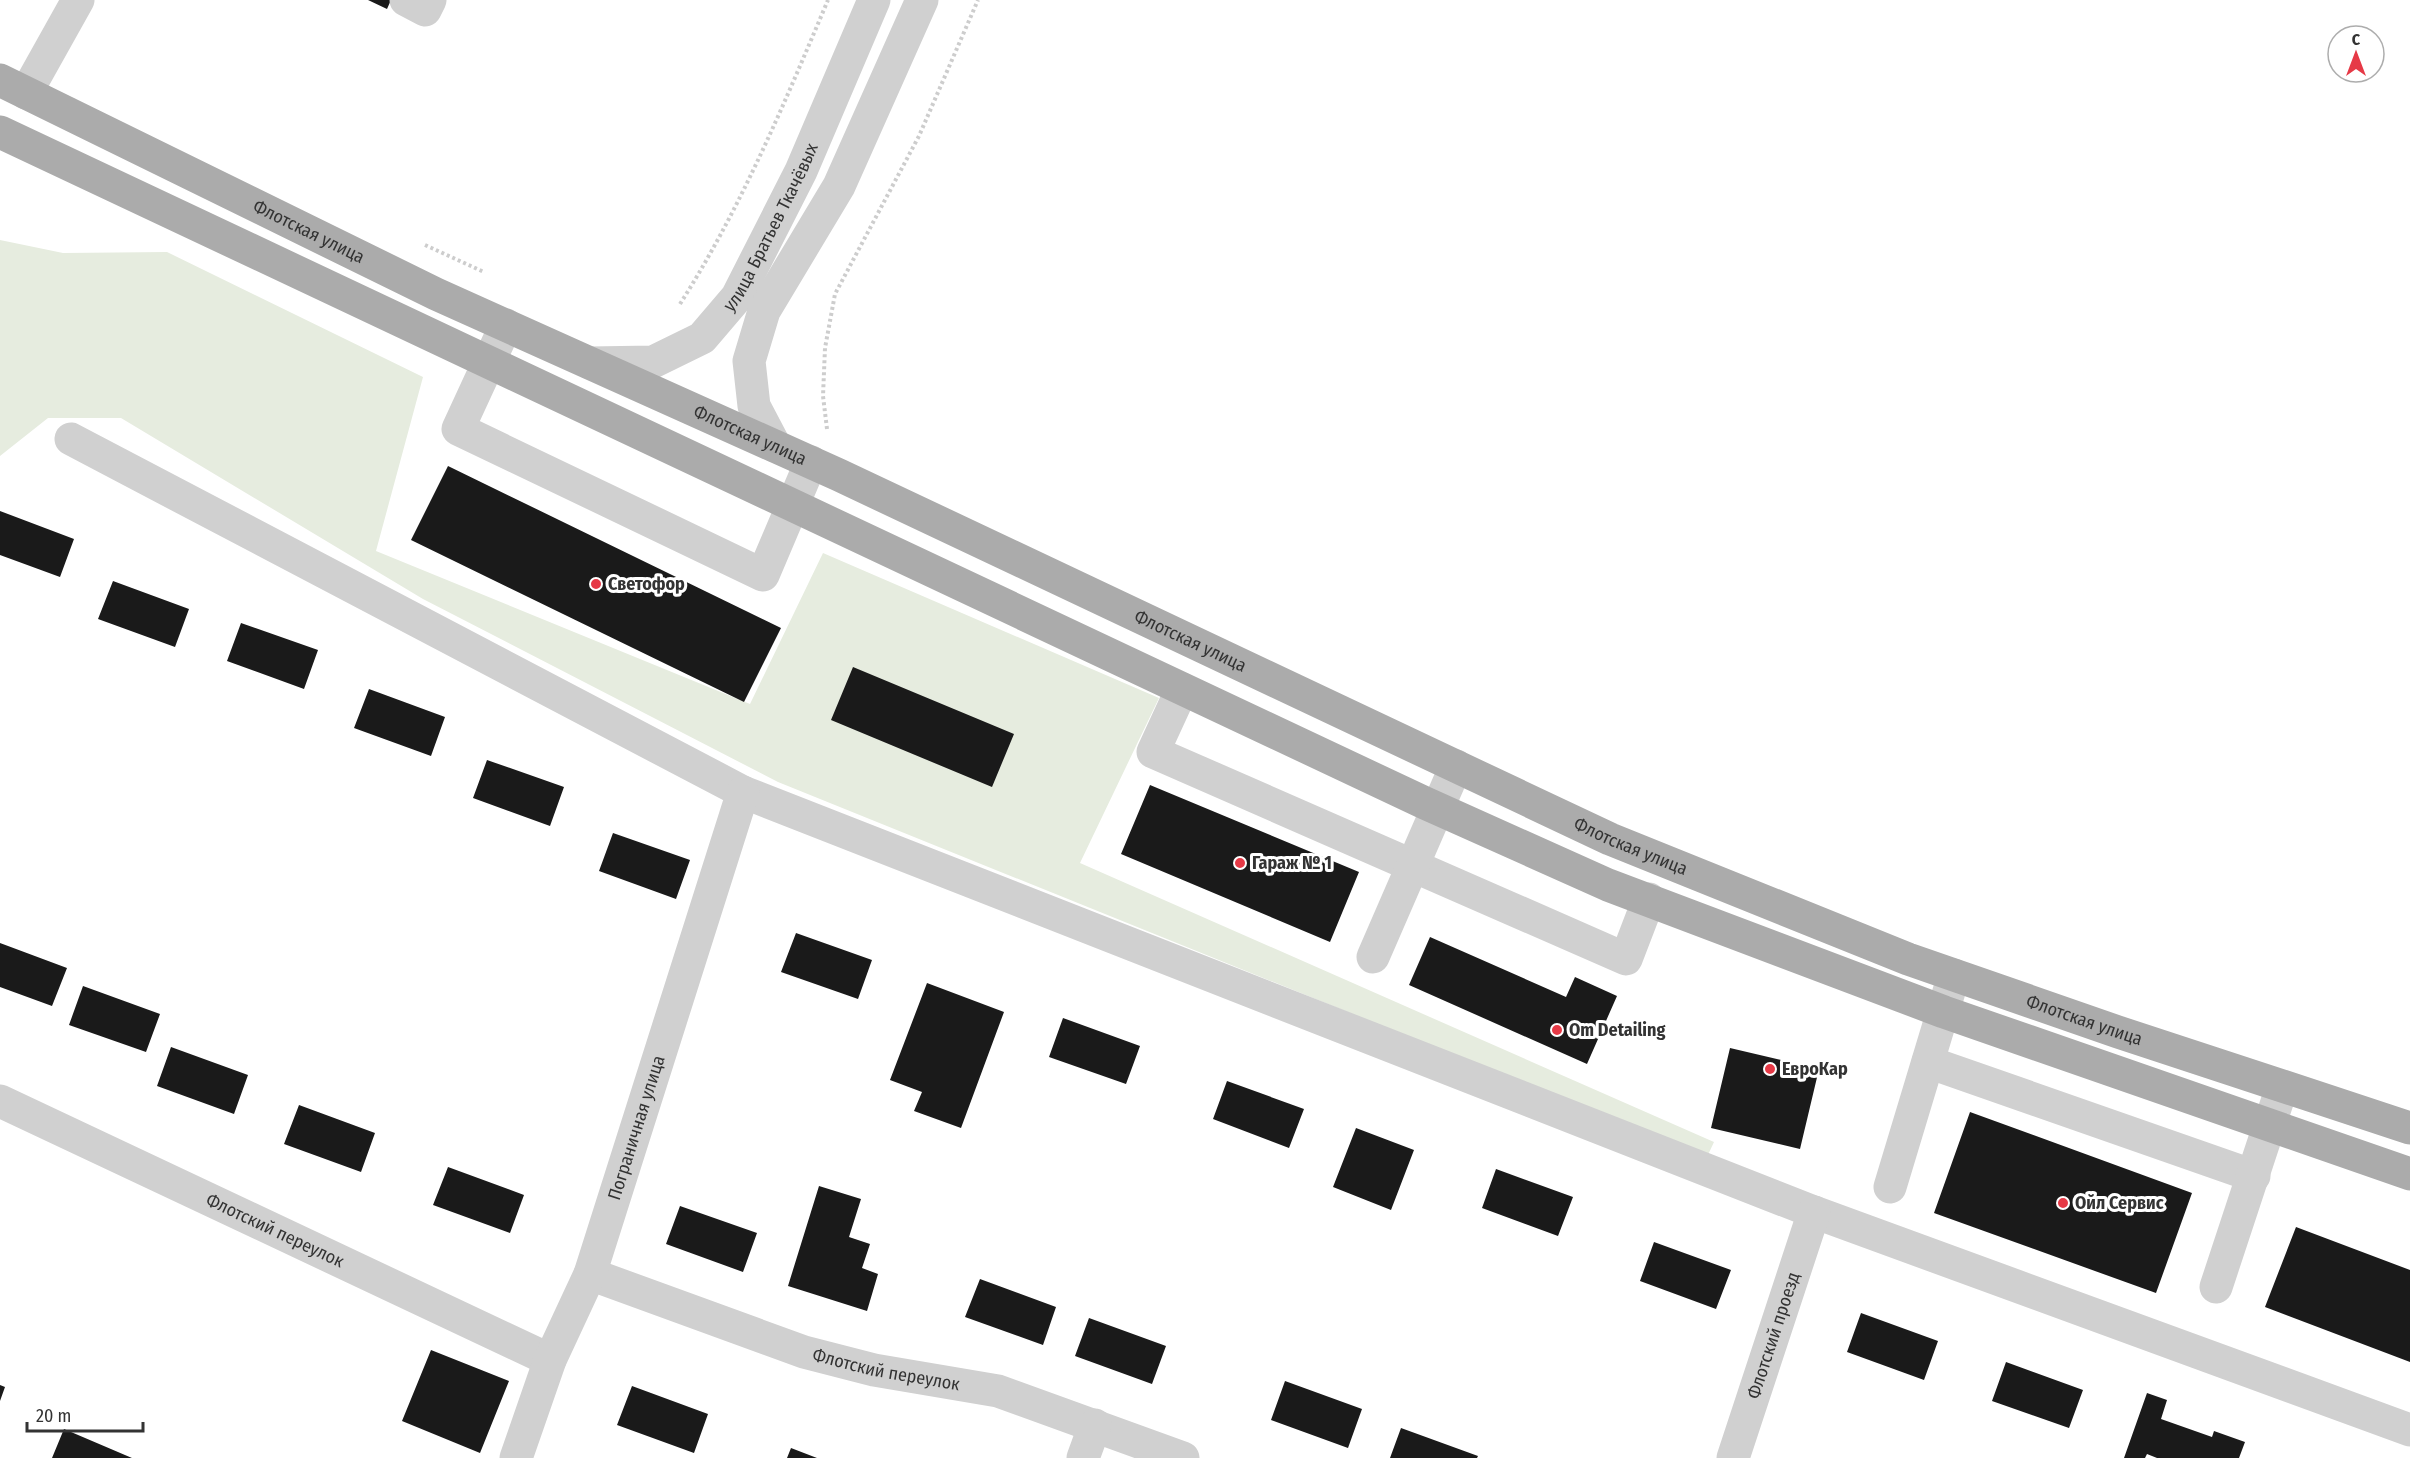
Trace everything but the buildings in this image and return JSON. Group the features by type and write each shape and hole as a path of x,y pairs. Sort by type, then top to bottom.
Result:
{"main road":[{"name":"Флотская улица","path":"13,86 436,294 811,462 1610,838 1954,975 2282,1087 2410,1128"},
{"path":"0,132 1182,689 1608,885 1944,1012 2410,1174"}],"street":[{"path":"13,86 78,0"},
{"path":"406,0 425,10 430,0"},
{"name":"улица Братьев Ткачёвых","path":"590,363 653,362 702,338 737,297 801,171 874,0"},
{"name":"улица Братьев Ткачёвых","path":"775,446 754,406 749,361 764,311 839,186 922,0"},
{"path":"506,326 458,429 763,575 811,462"},
{"path":"71,439 743,792 1814,1212 2410,1430"},
{"path":"1182,689 1153,752 1626,959 1649,899"},
{"path":"1373,957 1456,766"},
{"name":"Пограничная улица","path":"516,1458 550,1360 590,1274 743,792"},
{"path":"1890,1187 1954,975"},
{"path":"1928,1062 2254,1176"},
{"path":"2216,1287 2282,1087"},
{"name":"Флотский переулок","path":"0,1101 550,1360"},
{"name":"Флотский проезд","path":"1733,1458 1814,1212"},
{"name":"Флотский переулок","path":"590,1274 804,1352 874,1370 998,1391 1183,1458"},
{"path":"1083,1458 1095,1425"}],"path":[{"path":"676,311 704,266 752,178 828,0"},
{"path":"837,434 827,428 823,396 825,348 835,294 919,136 978,0"},
{"path":"416,241 491,276"}],"shaded area":[{"path":"0,240 63,253 167,252 423,377 376,551 750,704 823,553 1159,698 1080,863 1714,1142 1707,1157 778,782 423,599 121,418 48,418 0,456"}],"place":[{"name":"Светофор","path":"596,584"},
{"name":"Гараж № 1","path":"1240,863"},
{"name":"Om Detailing","path":"1557,1030"},
{"name":"ЕвроКар","path":"1770,1069"},
{"name":"Ойл Сервис","path":"2063,1203"}]}
